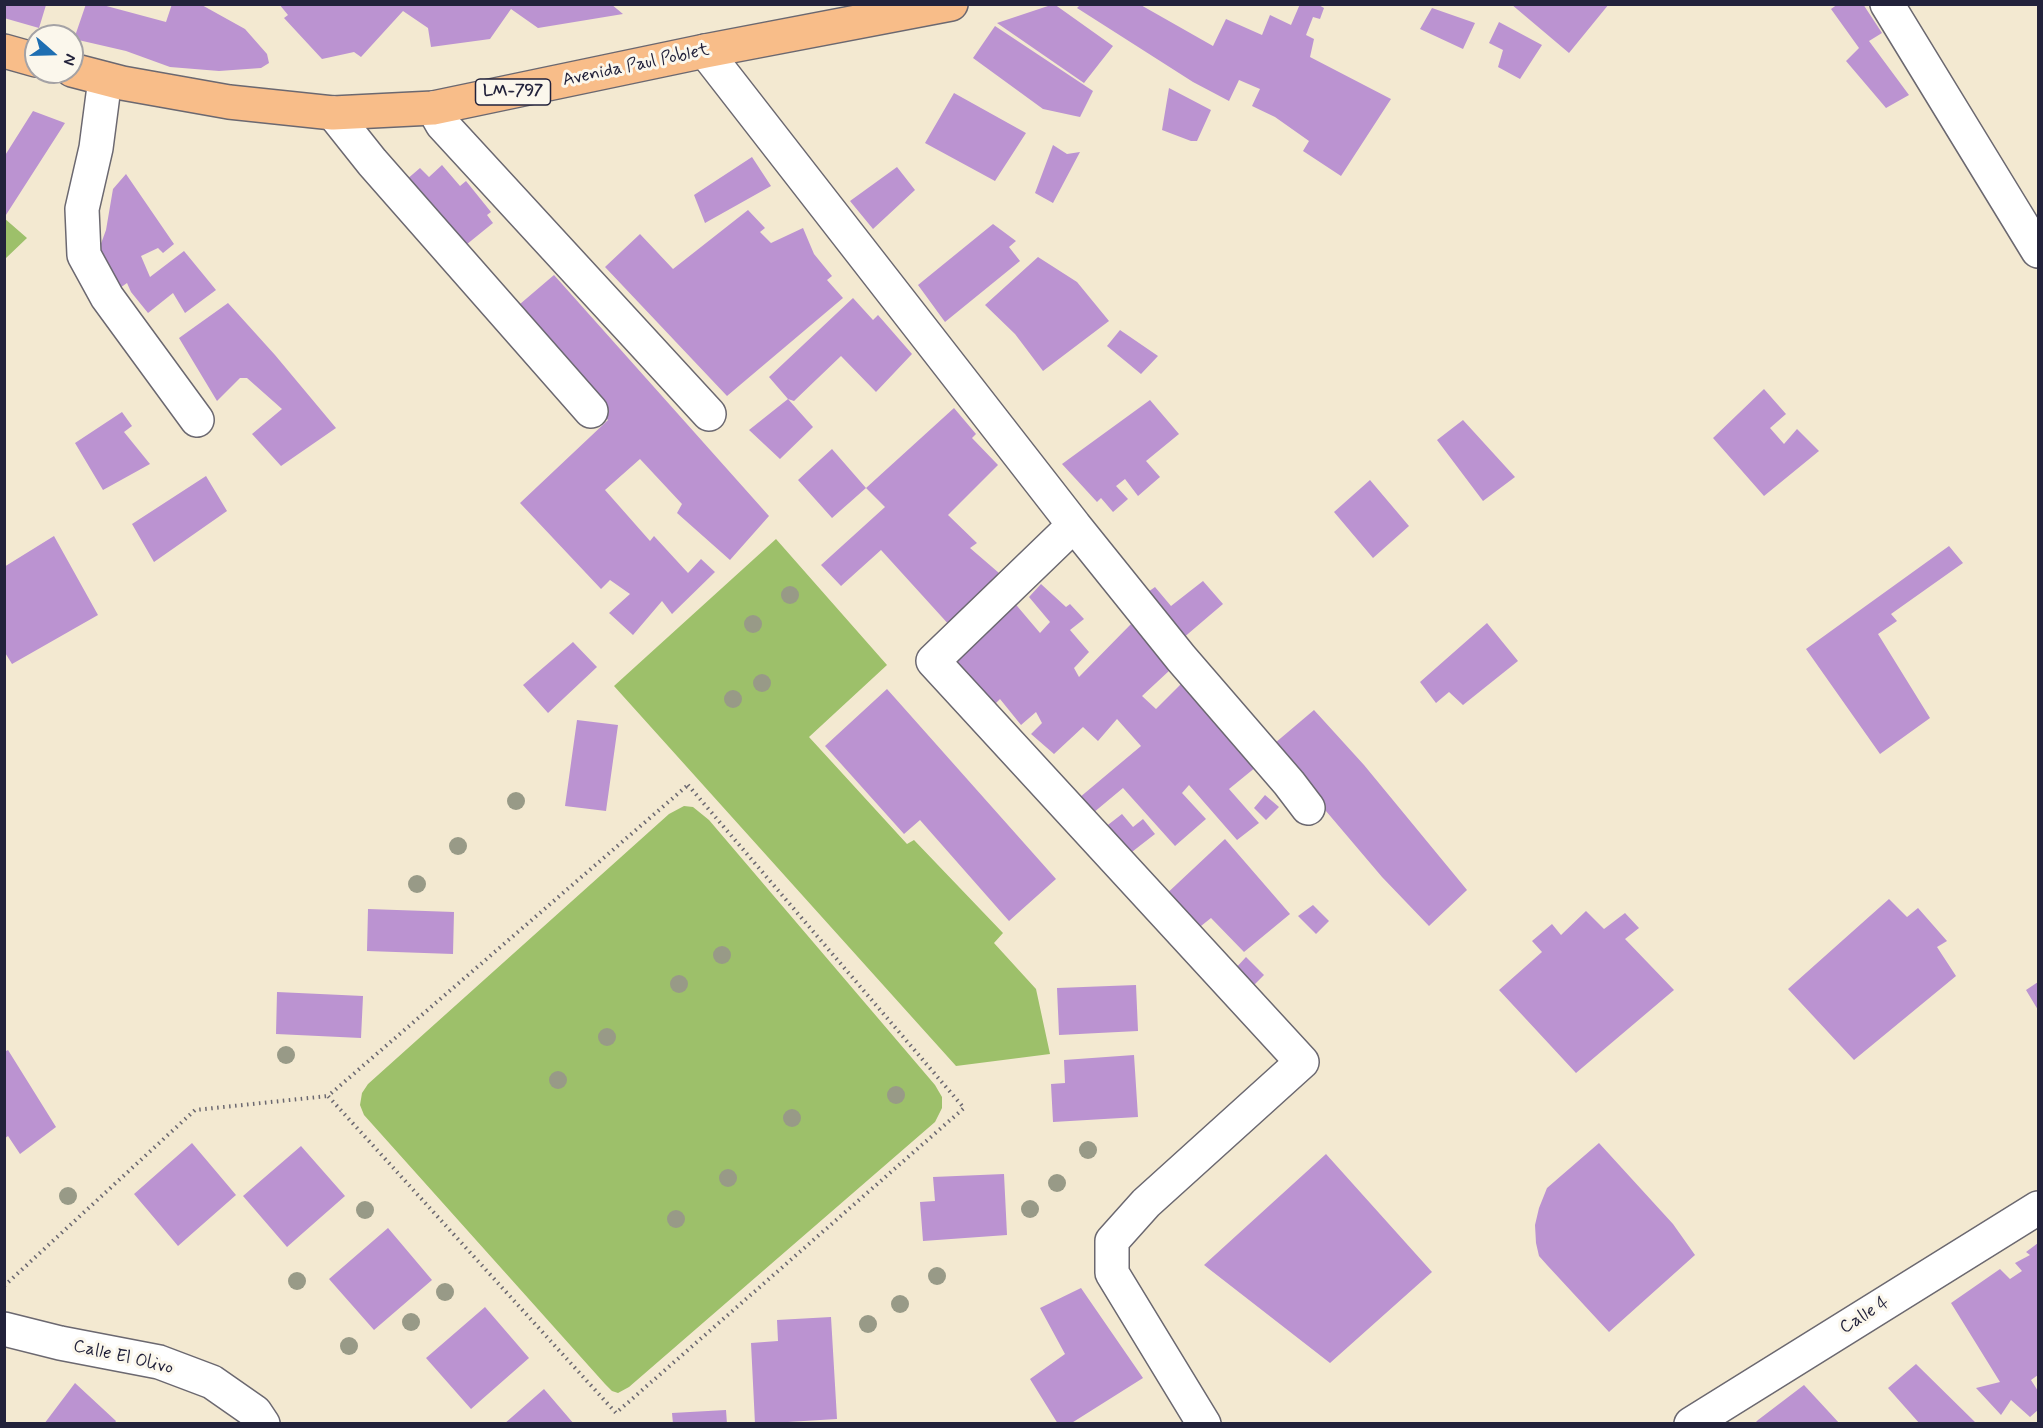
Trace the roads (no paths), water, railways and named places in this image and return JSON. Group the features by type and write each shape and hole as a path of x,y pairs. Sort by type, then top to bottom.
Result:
{"main road":[{"name":"Avenida Paul Poblet","path":"84,73 229,102 333,113 433,108 705,51 951,4"},
{"path":"4,51 24,57"}],"street":[{"path":"1887,4 2038,251"},
{"path":"705,51 1074,525 1181,658 1308,808"},
{"path":"105,79 96,148 81,209 84,255 107,297 196,420"},
{"path":"433,108 442,124 709,414"},
{"path":"333,113 372,162 591,411"},
{"path":"1074,525 933,661 1302,1062 1146,1203 1112,1241 1112,1273 1204,1424"},
{"name":"Calle 4","path":"1691,1424 2038,1209"},
{"name":"Calle El Olivo","path":"4,1329 60,1344 159,1362 212,1382 255,1412 263,1424"}]}
